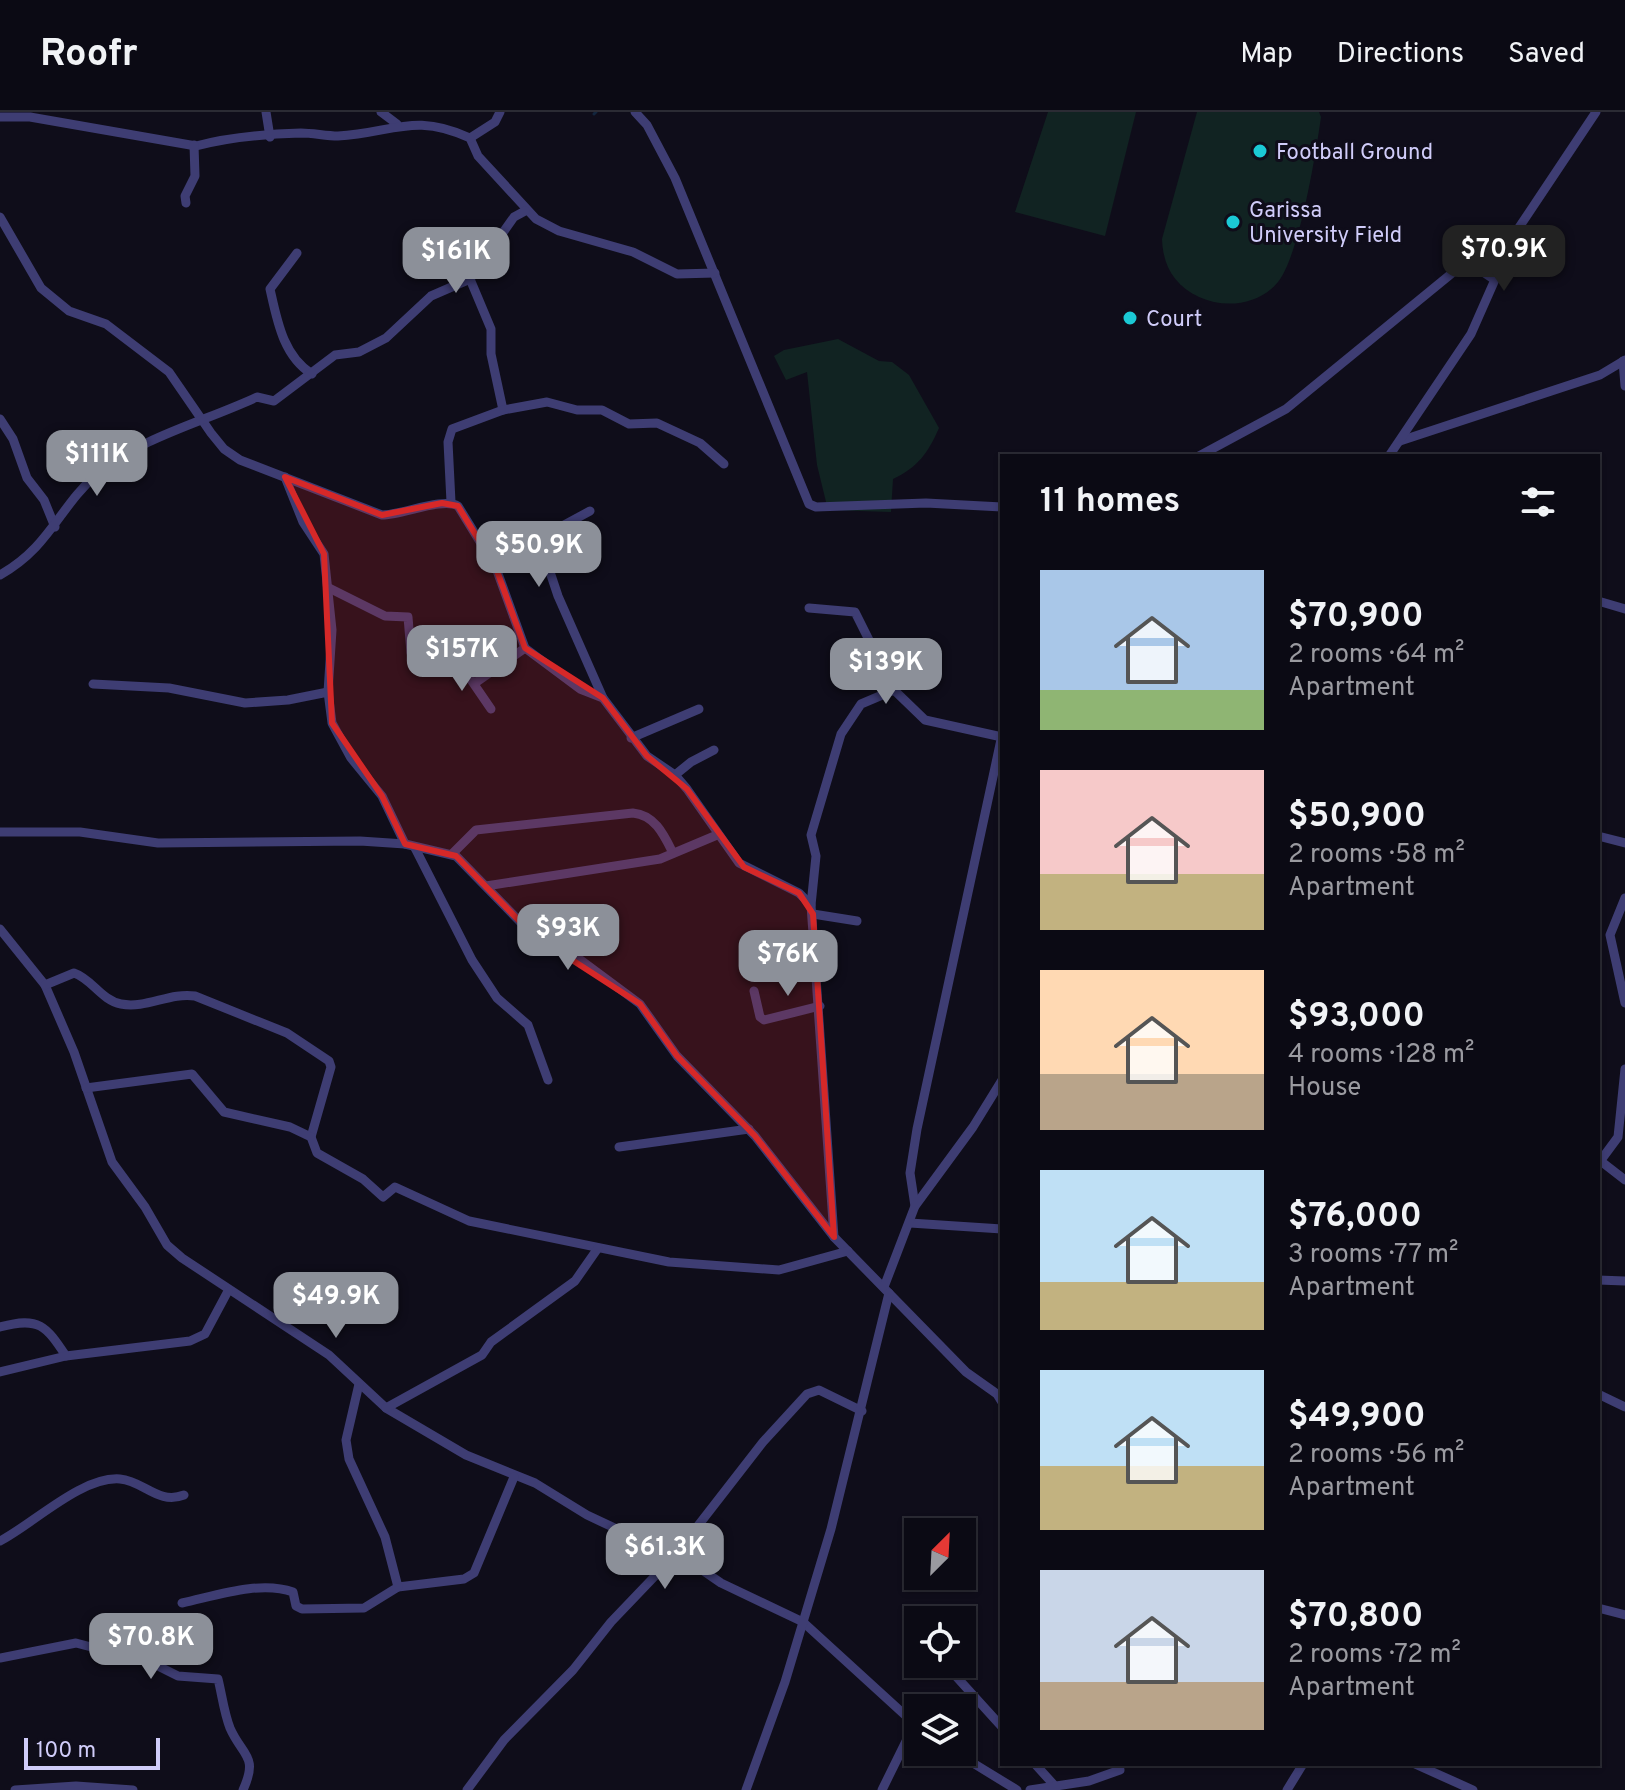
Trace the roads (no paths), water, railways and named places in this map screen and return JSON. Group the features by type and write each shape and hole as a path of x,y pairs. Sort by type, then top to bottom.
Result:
{"street":[{"path":"266,112 270,137"},
{"path":"381,112 397,124"},
{"path":"470,138 495,122 500,112"},
{"path":"635,112 647,125 675,178 809,504 816,507 926,503 1000,507"},
{"path":"1390,454 1471,334 1492,278 1540,190 1596,112"},
{"path":"0,117 30,117 194,145 222,139 301,133 337,136 397,124 444,126 470,138 478,156 525,211 559,231 633,252 677,274 715,273"},
{"path":"186,203 185,196 195,176 194,145"},
{"path":"0,575 45,540 98,473 155,440 257,397 274,401 335,355 359,352 386,338 431,296 470,279 505,228 525,211"},
{"path":"0,217 41,288 69,311 106,324 169,372 224,449 240,460 382,515 399,515 451,502 458,506 496,568 525,648 580,689 603,698"},
{"path":"297,253 270,289 280,332 299,366 312,374"},
{"path":"1203,454 1286,409 1462,265 1468,262 1492,278"},
{"path":"470,279 491,329 491,354 503,410"},
{"path":"1400,441 1600,375 1624,360 1625,386"},
{"path":"451,502 448,442 452,429 503,410 547,402 577,410 602,410 629,424 657,423 700,443 724,464"},
{"path":"0,419 13,439 27,478 44,500 55,527"},
{"path":"285,477 303,522 324,554 332,630 328,692 332,723 339,739 382,796 472,960 497,998 528,1025 548,1080"},
{"path":"590,511 542,537 540,542 558,596 603,698 631,738 658,765 675,775 739,863 799,893 812,909 857,921"},
{"path":"329,588 385,616 408,617 411,653"},
{"path":"1600,602 1625,609"},
{"path":"809,608 855,612 894,690 934,724 1000,736"},
{"path":"475,683 525,648"},
{"path":"444,662 457,666 475,683 491,709"},
{"path":"93,684 169,688 245,703 288,700 328,692"},
{"path":"834,1237 812,909 816,856 811,835 841,734 861,704 894,690"},
{"path":"631,738 699,709"},
{"path":"915,1206 910,1173 917,1129 1000,745"},
{"path":"675,775 714,750"},
{"path":"452,854 476,830 633,813 641,814 661,828 673,853"},
{"path":"0,832 80,832 158,843 316,840 410,846 452,854 532,934 574,955 640,1004 677,1056 749,1129 834,1237 966,1372 1000,1400"},
{"path":"486,886 636,864 717,835"},
{"path":"1600,837 1625,843"},
{"path":"1625,898 1610,935 1625,1003"},
{"path":"0,929 45,985 112,1162 145,1207 167,1245 228,1291 329,1355 386,1408 466,1455 535,1483 621,1531 666,1545 721,1583 803,1622 904,1715"},
{"path":"45,985 74,973 107,999 121,1004 195,996 287,1033 329,1061 331,1067 311,1137 317,1153 363,1179 383,1197 395,1187 469,1221 669,1262 779,1270 848,1251"},
{"path":"754,991 760,1017 764,1020 820,1006"},
{"path":"1625,1069 1618,1137 1600,1160 1625,1180"},
{"path":"86,1088 115,1081 161,1080 188,1073 201,1081 224,1112 290,1127 311,1137"},
{"path":"746,1790 803,1622 862,1411 887,1290 915,1206 973,1127 1000,1083"},
{"path":"619,1147 749,1129"},
{"path":"910,1223 1000,1229"},
{"path":"386,1408 482,1355 491,1342 575,1281 586,1270 598,1248"},
{"path":"1600,1280 1625,1281"},
{"path":"0,1372 66,1356 190,1341 205,1334 228,1291"},
{"path":"0,1327 12,1323 47,1328 66,1356"},
{"path":"359,1384 346,1440 349,1459 385,1537 398,1587"},
{"path":"467,1790 504,1740 573,1670 611,1622 676,1554 763,1442 811,1391 819,1390 862,1411"},
{"path":"1600,1395 1625,1407"},
{"path":"182,1603 237,1592 276,1589 293,1592 296,1606 302,1609 364,1608 398,1587 464,1579 474,1573 514,1477"},
{"path":"0,1541 71,1495 104,1482 120,1479 167,1498 184,1495"},
{"path":"1600,1609 1625,1615"},
{"path":"0,1658 76,1643 152,1663 178,1676 218,1679 231,1730 248,1752 251,1773 243,1790"},
{"path":"958,1678 1000,1725"},
{"path":"882,1790 904,1749"},
{"path":"976,1765 1017,1790"},
{"path":"1037,1766 1054,1785"},
{"path":"1030,1790 1089,1781 1120,1770 1119,1766"},
{"path":"1287,1790 1302,1766"},
{"path":"1419,1766 1473,1790"},
{"path":"15,1790 76,1786 133,1790"}],"place":[{"name":"Football Ground","path":"1260,151"},
{"name":"Garissa University Field","path":"1233,222"},
{"name":"Court","path":"1130,318"}]}
